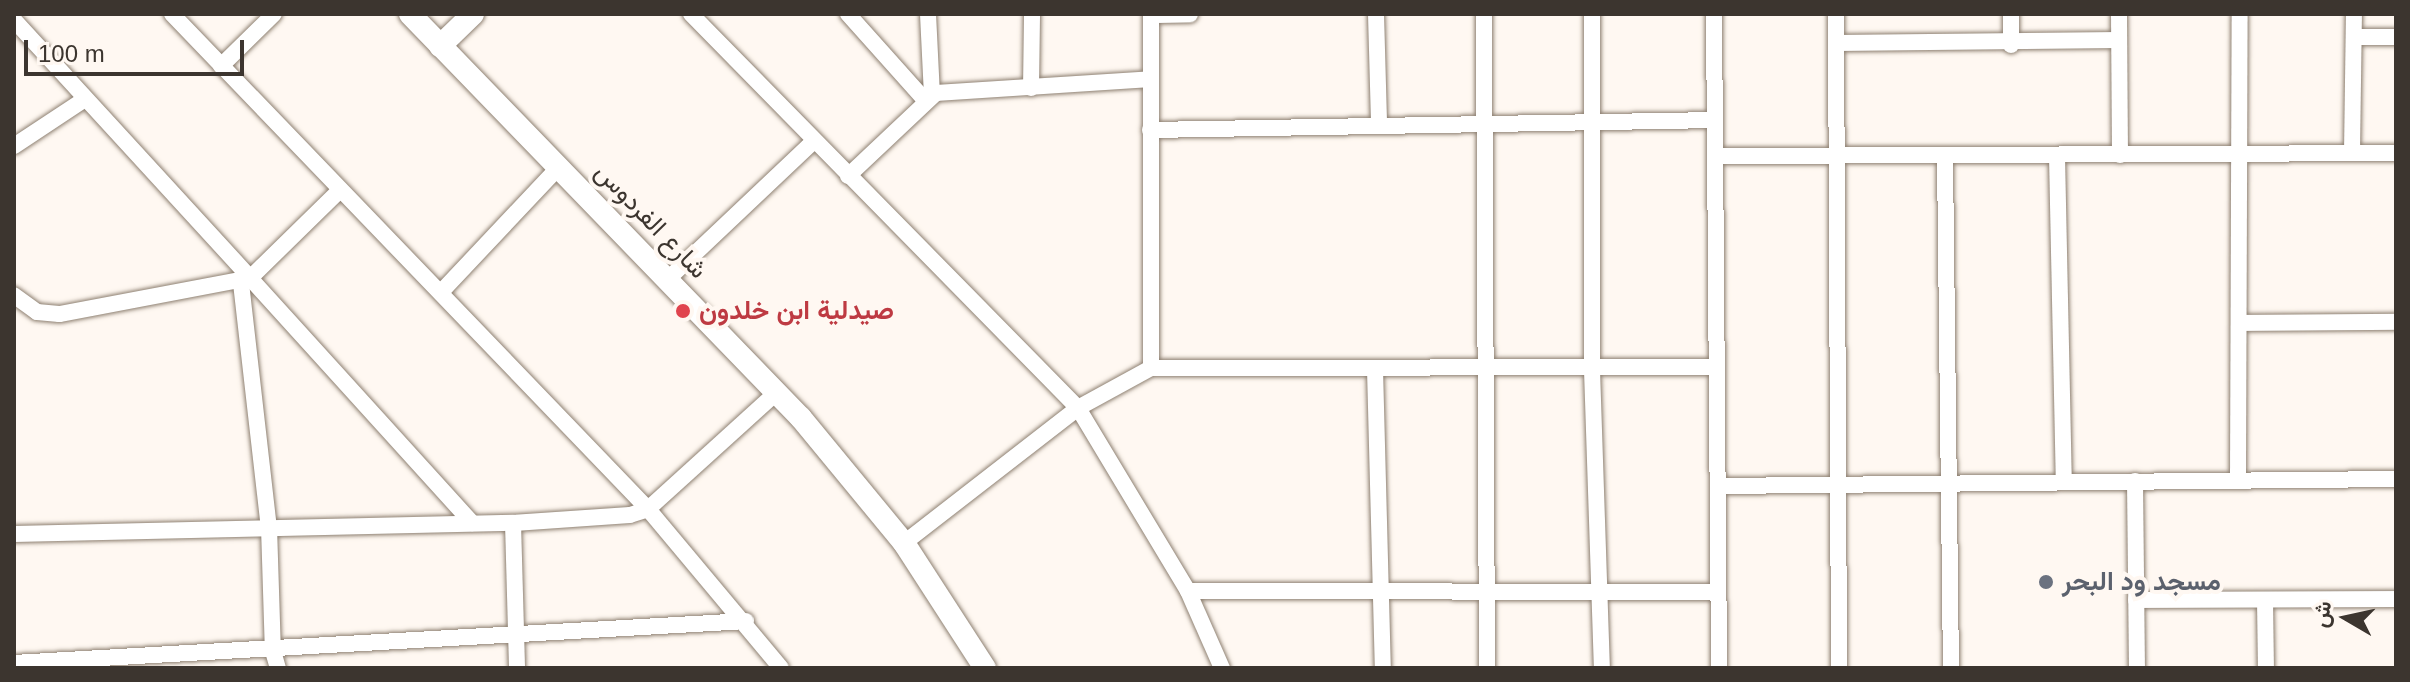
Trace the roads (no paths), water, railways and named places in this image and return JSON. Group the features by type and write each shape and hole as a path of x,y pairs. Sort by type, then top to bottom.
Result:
{"street":[{"path":"172,14 340,190 443,290 648,509 746,621 781,668"},
{"path":"221,66 274,14"},
{"name":"شارع الفردوس","path":"410,14 777,392 904,543 983,667"},
{"path":"440,46 473,14"},
{"path":"691,14 1078,408 1188,591 1222,668"},
{"path":"848,14 928,98"},
{"path":"928,14 928,98"},
{"path":"1031,88 1032,14"},
{"path":"1151,368 1151,15 1190,14"},
{"path":"1376,14 1379,124"},
{"path":"1484,14 1487,668"},
{"path":"1592,14 1592,370 1602,594 1602,668"},
{"path":"1714,14 1719,668"},
{"path":"1836,14 1834,158 1839,668"},
{"path":"2011,14 2011,45"},
{"path":"2119,14 2120,155"},
{"path":"2238,479 2240,14"},
{"path":"2352,153 2354,14"},
{"path":"14,20 245,280 472,523"},
{"path":"2354,37 2396,37"},
{"path":"1836,43 2011,45 2119,40"},
{"path":"848,176 928,98 1151,79"},
{"path":"14,146 85,99"},
{"path":"1150,130 1593,119 1715,120"},
{"path":"669,278 814,141"},
{"path":"1717,156 1945,158 2396,153"},
{"path":"2057,156 2064,480"},
{"path":"1945,158 1951,668"},
{"path":"443,290 559,167"},
{"path":"14,295 37,312 59,314 245,280 340,190"},
{"path":"245,280 269,527 273,651 278,668"},
{"path":"2240,323 2396,322"},
{"path":"904,543 1078,408 1151,368 1592,370 1716,367"},
{"path":"1375,369 1383,668"},
{"path":"14,534 513,523 609,517 648,509 777,392"},
{"path":"1718,486 1951,481 2396,479"},
{"path":"2135,481 2137,668"},
{"path":"513,523 517,668"},
{"path":"1188,591 1382,595 1718,592"},
{"path":"2136,600 2396,599"},
{"path":"2265,600 2266,668"},
{"path":"14,663 516,638 746,621"}],"place":[{"name":"صيدلية ابن خلدون","path":"683,311"},
{"name":"مسجد ود البحر","path":"2046,582"}]}
